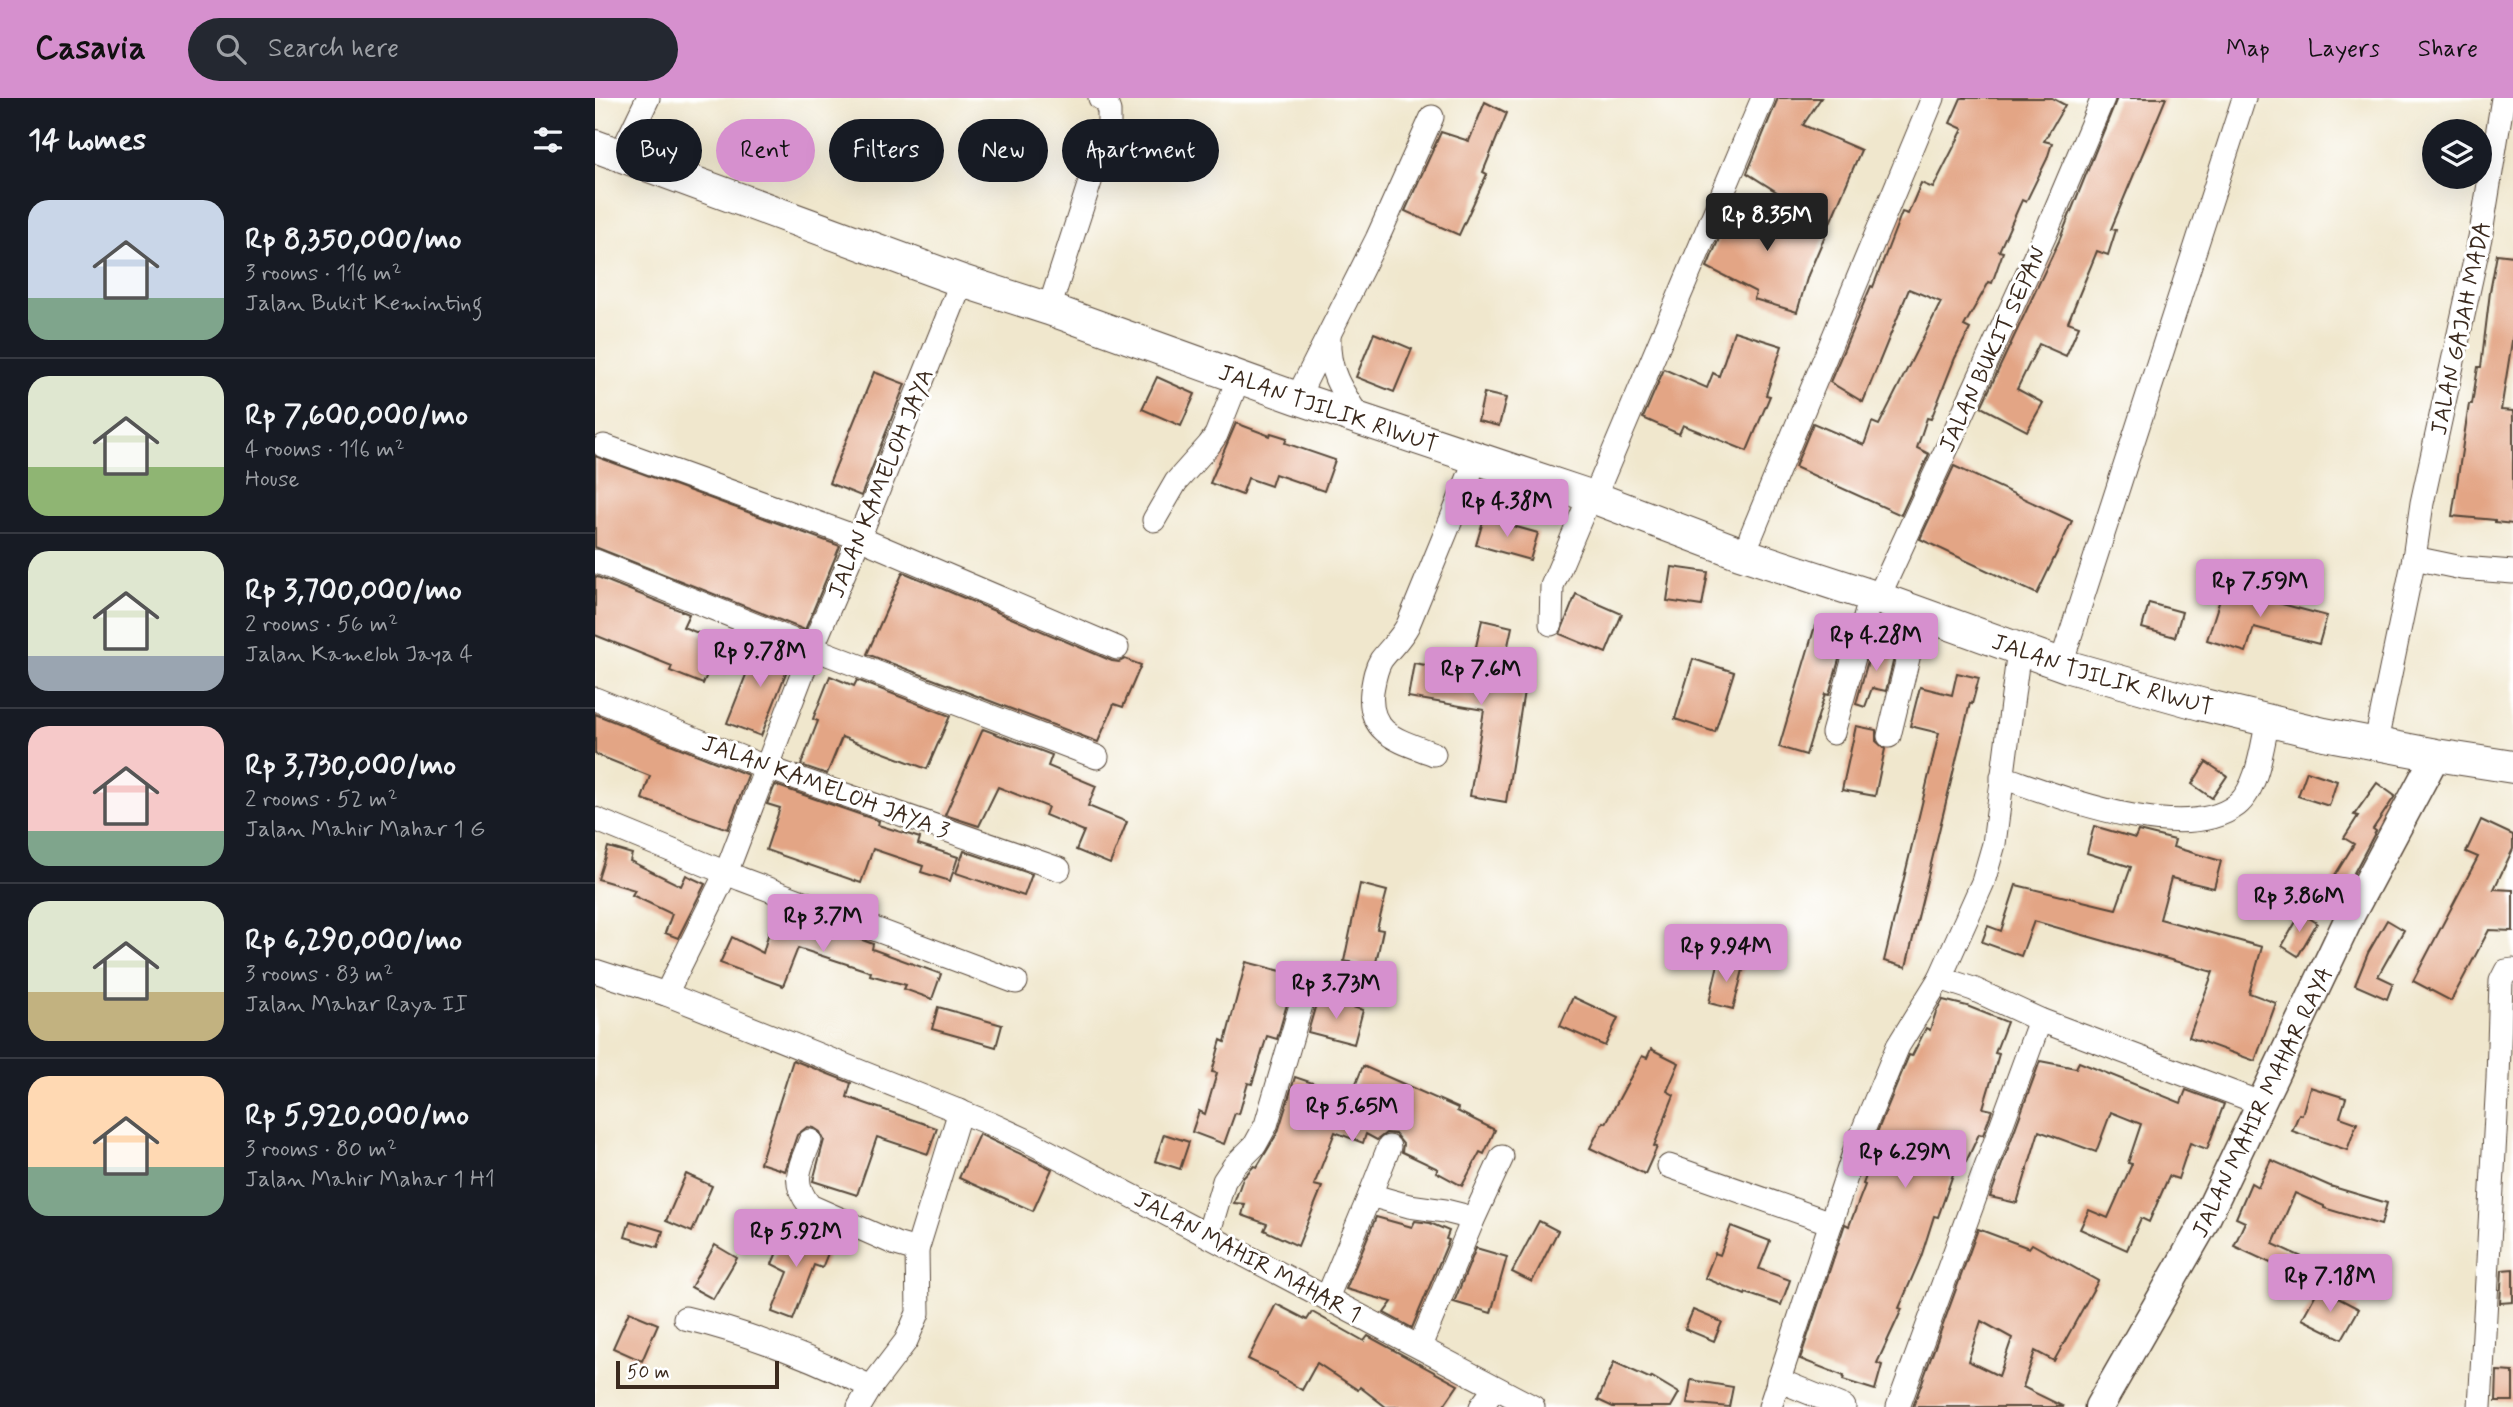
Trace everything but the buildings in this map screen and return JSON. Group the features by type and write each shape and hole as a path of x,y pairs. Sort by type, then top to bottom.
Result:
{"highway":[{"name":"JALAN TJILIK RIWUT","path":"607,151 962,281 1592,497 1740,553 1874,597 2061,664 2204,705 2324,734 2513,767"}],"main road":[{"name":"JALAN MAHIR MAHAR RAYA","path":"2099,1407 2202,1227 2351,914 2436,755"}],"street":[{"path":"607,151 648,98"},
{"path":"1049,309 1109,123 1109,111 1105,100 1100,98"},
{"path":"1551,624 1552,586 1763,98"},
{"path":"1751,536 1933,98"},
{"name":"JALAN BUKIT SEPAN","path":"1833,733 1874,597 2044,237 2103,98"},
{"path":"2061,664 2244,98"},
{"name":"JALAN GAJAH MADA","path":"2376,742 2414,558 2422,503 2481,233 2503,98"},
{"path":"1297,398 1377,239 1432,117"},
{"name":"JALAN KAMELOH JAYA","path":"666,993 726,873 812,648 962,281"},
{"path":"1329,335 1329,363 1336,383 1360,419"},
{"path":"1154,520 1176,482 1216,435 1239,377"},
{"path":"604,446 859,538 1117,648"},
{"path":"1434,754 1384,733 1376,722 1371,698 1374,675 1381,660 1398,643 1408,625 1476,459"},
{"path":"2414,558 2462,568 2513,572"},
{"path":"595,561 812,648 1097,757"},
{"path":"1889,736 1919,613"},
{"path":"1770,1407 1855,1150 1898,1046 1940,978 1989,867 2019,649"},
{"name":"JALAN KAMELOH JAYA 3","path":"595,699 765,767 1059,869"},
{"path":"2002,777 2087,806 2134,816 2183,821 2214,817 2238,804 2255,777 2268,720"},
{"path":"595,819 726,873 1016,982"},
{"path":"2480,1407 2501,981 2506,971 2513,970"},
{"name":"JALAN MAHIR MAHAR 1","path":"595,971 666,993 1028,1140 1533,1407"},
{"path":"1940,978 1973,989 2040,1020 2260,1103"},
{"path":"1208,1235 1224,1181 1234,1166 1255,1145 1266,1125 1308,981"},
{"path":"1898,1407 2040,1020"},
{"path":"685,1318 712,1324 815,1361 865,1397 906,1341 918,1313 917,1250 960,1111"},
{"path":"810,1140 797,1184 810,1206 896,1244 917,1250"},
{"path":"1327,1297 1389,1147"},
{"path":"1420,1346 1501,1157"},
{"path":"1669,1166 1831,1223"},
{"path":"1370,1195 1409,1206 1461,1215 1472,1222"},
{"path":"1778,1380 1844,1407"},
{"path":"1481,1407 1495,1388"}]}
